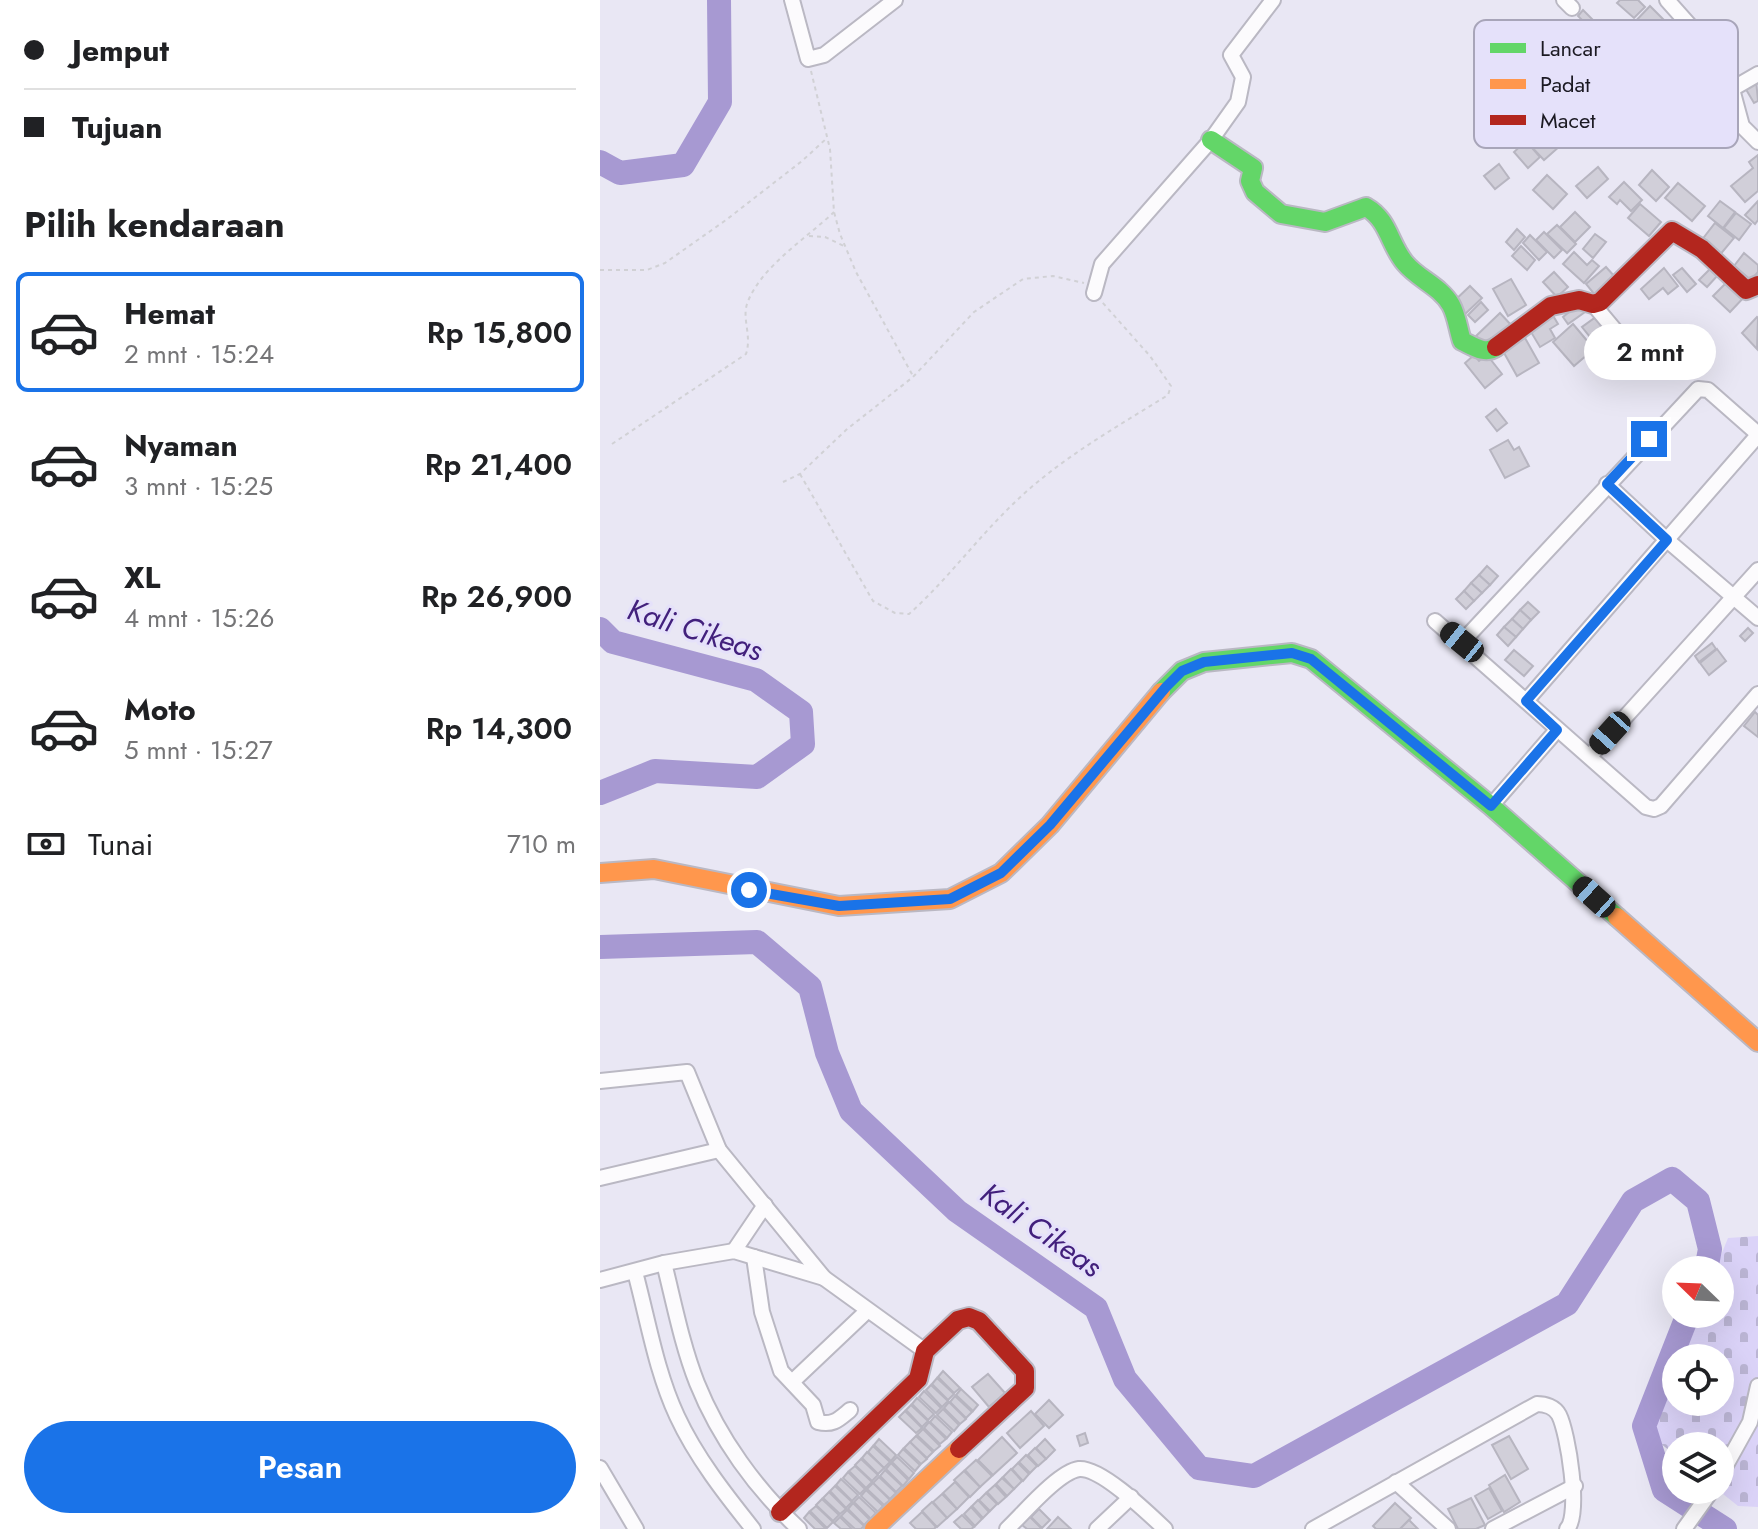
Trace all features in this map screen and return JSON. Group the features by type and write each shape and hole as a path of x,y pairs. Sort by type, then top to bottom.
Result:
{"street":[{"path":"792,0 808,59 824,55 895,0"},
{"path":"1094,293 1102,264 1211,140 1238,102 1243,77 1231,55 1273,0"},
{"path":"1667,0 1685,20"},
{"path":"1738,86 1758,74"},
{"path":"1738,111 1742,126 1758,142"},
{"path":"1211,140 1253,168 1250,181 1255,192 1281,214 1325,222 1366,207 1374,210 1387,223 1405,263 1452,306 1455,327 1462,341 1482,350 1491,350 1551,306 1579,300 1593,304 1600,302 1672,231 1682,234 1746,290 1758,285"},
{"path":"1593,304 1650,367 1659,366 1682,345"},
{"path":"1462,642 1698,389 1708,390 1758,434 1526,701"},
{"path":"1607,484 1758,618"},
{"path":"1590,756 1758,570"},
{"path":"1435,621 1646,807 1654,809 1661,806 1758,694"},
{"path":"600,873 654,869 839,906 950,899 1001,873 1050,825 1182,671 1204,662 1292,653 1311,659 1331,673 1491,806 1758,1042"},
{"path":"1491,806 1557,730"},
{"path":"600,1081 687,1072 719,1150 824,1278 925,1351"},
{"path":"600,1178 719,1150"},
{"path":"734,1251 765,1205"},
{"path":"600,1280 664,1263 734,1251 824,1278"},
{"path":"754,1257 762,1312 781,1371 813,1405 818,1422 836,1422 850,1410"},
{"path":"664,1263 688,1357 705,1399 753,1479 780,1512 799,1529"},
{"path":"635,1272 656,1354 676,1415 720,1488 753,1529"},
{"path":"792,1382 867,1311"},
{"path":"780,1512 918,1379 925,1351 958,1320 972,1318 979,1321 1025,1371 1025,1388 874,1529"},
{"path":"1734,1451 1750,1422 1758,1386"},
{"path":"1319,1528 1537,1404 1547,1404 1559,1414 1575,1486 1572,1524 1567,1529"},
{"path":"600,1468 636,1529"},
{"path":"1007,1529 1065,1475 1077,1469 1088,1470 1131,1497 1165,1529"},
{"path":"1396,1482 1448,1529"},
{"path":"1493,1529 1575,1486"},
{"path":"1097,1529 1131,1497"},
{"path":"1686,1527 1702,1504"}],"path":[{"path":"808,59 830,149 834,212 845,246 913,377"},
{"path":"600,270 647,270 665,263 789,171 827,138"},
{"path":"612,444 746,354 749,330 745,309 757,285 790,249 834,212"},
{"path":"809,236 825,237 845,246"},
{"path":"783,482 800,474 846,430 913,377 974,312 1023,279 1053,276 1083,281 1150,356 1171,386 1168,395 1096,441 1012,505 936,590 909,614 895,613 873,601 800,474"}],"green space":[{"path":"1758,1236 1758,1507 1738,1506 1734,1503 1734,1432 1662,1432 1662,1445 1649,1434 1662,1402 1662,1416 1734,1416 1734,1344 1685,1344 1692,1328 1734,1328 1734,1256 1721,1256 1728,1238"}],"building":[{"path":"1620,0 1638,0 1645,7 1634,18 1617,3"},
{"path":"1650,6 1664,20 1637,20"},
{"path":"1583,10 1593,20 1582,20 1578,16"},
{"path":"1756,80 1758,101 1754,103 1744,86"},
{"path":"1518,148 1532,148 1540,157 1528,168 1514,152"},
{"path":"1533,148 1558,148 1544,160"},
{"path":"1758,155 1758,191 1745,202 1731,186 1753,168 1749,162"},
{"path":"1499,164 1509,178 1495,189 1484,176"},
{"path":"1598,167 1608,179 1587,198 1576,186"},
{"path":"1652,170 1669,187 1656,201 1639,185"},
{"path":"1547,175 1567,194 1553,209 1533,190"},
{"path":"1624,182 1642,200 1631,211 1620,200 1617,204 1609,197"},
{"path":"1678,183 1705,206 1692,221 1665,198"},
{"path":"1720,201 1735,212 1723,228 1708,216"},
{"path":"1758,201 1758,220 1755,224 1745,215"},
{"path":"1640,204 1661,222 1649,236 1628,218"},
{"path":"1575,212 1590,227 1575,242 1560,227"},
{"path":"1736,213 1751,224 1739,240 1724,228"},
{"path":"1715,223 1734,238 1719,256 1701,241"},
{"path":"1557,225 1576,244 1567,253 1547,234"},
{"path":"1517,229 1525,237 1514,250 1506,242"},
{"path":"1544,232 1562,250 1554,258 1536,240"},
{"path":"1595,234 1606,242 1593,258 1583,249"},
{"path":"1530,235 1547,252 1539,260 1523,243"},
{"path":"1521,246 1535,260 1527,270 1512,256"},
{"path":"1574,252 1587,265 1592,260 1599,266 1584,283 1563,264"},
{"path":"1744,253 1758,265 1758,272 1751,280 1734,266"},
{"path":"1606,267 1615,277 1595,295 1586,284"},
{"path":"1664,268 1678,286 1668,294 1663,288 1649,299 1641,289"},
{"path":"1682,268 1696,284 1687,292 1673,275"},
{"path":"1711,268 1718,275 1707,287 1699,280"},
{"path":"1554,272 1568,287 1557,297 1543,282"},
{"path":"1511,279 1526,305 1508,316 1493,289"},
{"path":"1726,283 1747,294 1730,312 1713,296"},
{"path":"1470,286 1482,298 1464,315 1452,303"},
{"path":"1481,302 1488,310 1475,322 1468,315"},
{"path":"1579,304 1585,312 1568,324 1563,317"},
{"path":"1500,313 1512,326 1488,348 1476,336"},
{"path":"1552,314 1558,324 1550,329 1555,338 1540,347 1528,327"},
{"path":"1600,314 1615,334 1598,347 1582,327"},
{"path":"1758,318 1757,349 1742,333"},
{"path":"1573,324 1594,349 1574,366 1553,342"},
{"path":"1525,338 1539,363 1517,376 1503,351"},
{"path":"1474,355 1479,361 1487,355 1502,374 1485,388 1465,363"},
{"path":"1496,409 1507,423 1497,431 1486,417"},
{"path":"1508,440 1514,450 1519,447 1529,466 1505,478 1490,450"},
{"path":"1487,566 1498,576 1490,585 1479,575"},
{"path":"1479,575 1490,585 1482,593 1471,583"},
{"path":"1471,583 1482,593 1474,601 1464,591"},
{"path":"1464,591 1474,601 1466,609 1456,599"},
{"path":"1528,602 1539,612 1531,620 1520,610"},
{"path":"1520,610 1531,620 1523,629 1512,619"},
{"path":"1512,619 1523,629 1516,637 1504,627"},
{"path":"1504,627 1516,637 1508,646 1497,635"},
{"path":"1748,628 1753,633 1745,641 1740,636"},
{"path":"1712,643 1716,649 1699,662 1695,656"},
{"path":"1717,649 1726,661 1709,675 1700,663"},
{"path":"1514,650 1533,666 1524,676 1505,660"},
{"path":"1755,712 1758,715 1758,737 1744,726"},
{"path":"943,1371 960,1388 954,1393 938,1377"},
{"path":"988,1374 1005,1393 989,1407 972,1387"},
{"path":"937,1378 954,1394 948,1400 932,1384"},
{"path":"931,1385 948,1401 942,1407 926,1390"},
{"path":"961,1389 978,1405 973,1411 956,1395"},
{"path":"924,1391 941,1408 936,1413 919,1397"},
{"path":"955,1396 972,1412 966,1418 950,1402"},
{"path":"917,1398 934,1414 928,1420 912,1404"},
{"path":"1049,1400 1063,1415 1049,1428 1035,1414"},
{"path":"949,1402 966,1419 960,1424 944,1408"},
{"path":"911,1405 928,1421 922,1427 906,1410"},
{"path":"943,1409 959,1425 954,1431 937,1415"},
{"path":"905,1411 922,1428 916,1433 899,1417"},
{"path":"1031,1411 1044,1426 1020,1448 1007,1433"},
{"path":"935,1416 952,1432 947,1438 930,1422"},
{"path":"929,1422 946,1439 940,1444 924,1428"},
{"path":"923,1429 940,1446 934,1451 917,1435"},
{"path":"1085,1433 1088,1443 1080,1446 1077,1436"},
{"path":"916,1436 933,1452 927,1458 910,1442"},
{"path":"1509,1436 1528,1469 1511,1479 1492,1445"},
{"path":"1002,1437 1017,1453 993,1475 978,1460"},
{"path":"879,1439 896,1455 891,1461 874,1445"},
{"path":"1045,1439 1055,1450 1046,1459 1036,1448"},
{"path":"910,1442 927,1459 921,1464 904,1448"},
{"path":"873,1446 890,1462 884,1468 868,1452"},
{"path":"1035,1448 1046,1459 1038,1466 1028,1455"},
{"path":"903,1449 920,1465 915,1471 898,1455"},
{"path":"867,1452 884,1468 878,1474 862,1458"},
{"path":"1026,1455 1037,1466 1030,1473 1019,1462"},
{"path":"897,1457 914,1473 909,1479 892,1462"},
{"path":"861,1459 878,1475 872,1481 855,1465"},
{"path":"976,1460 992,1476 980,1487 965,1470"},
{"path":"891,1463 908,1480 903,1486 886,1469"},
{"path":"1018,1463 1029,1474 1023,1481 1012,1469"},
{"path":"855,1466 872,1482 866,1488 849,1471"},
{"path":"1011,1469 1022,1481 1014,1489 1003,1477"},
{"path":"885,1470 902,1486 896,1492 880,1476"},
{"path":"964,1471 980,1487 970,1497 954,1480"},
{"path":"848,1472 865,1489 860,1494 843,1478"},
{"path":"1505,1475 1520,1502 1504,1512 1489,1485"},
{"path":"879,1477 896,1493 890,1499 873,1483"},
{"path":"1002,1478 1014,1489 1007,1496 996,1484"},
{"path":"841,1479 858,1495 852,1501 836,1485"},
{"path":"955,1482 969,1497 957,1509 943,1493"},
{"path":"873,1483 890,1500 884,1505 867,1489"},
{"path":"995,1485 1006,1497 998,1504 987,1492"},
{"path":"835,1486 852,1502 846,1508 830,1491"},
{"path":"1489,1488 1502,1511 1488,1519 1475,1496"},
{"path":"866,1490 883,1506 878,1512 861,1496"},
{"path":"829,1492 846,1509 840,1514 823,1498"},
{"path":"986,1493 997,1504 990,1511 979,1500"},
{"path":"942,1494 957,1509 947,1518 933,1502"},
{"path":"859,1497 876,1513 871,1519 854,1502"},
{"path":"1471,1498 1485,1525 1476,1529 1458,1529 1448,1509"},
{"path":"822,1499 839,1515 833,1521 816,1505"},
{"path":"978,1500 989,1512 983,1518 972,1506"},
{"path":"932,1502 947,1518 937,1527 922,1511"},
{"path":"853,1503 870,1520 864,1525 848,1509"},
{"path":"1395,1503 1411,1518 1400,1529 1376,1529 1373,1526"},
{"path":"816,1506 833,1522 827,1528 810,1511"},
{"path":"971,1507 982,1519 975,1526 964,1514"},
{"path":"1039,1509 1050,1520 1042,1528 1031,1517"},
{"path":"847,1510 864,1526 861,1529 855,1529 841,1516"},
{"path":"809,1512 826,1529 815,1529 804,1518"},
{"path":"922,1512 936,1527 934,1529 916,1529 910,1523"},
{"path":"962,1515 974,1527 961,1529 954,1522"},
{"path":"840,1517 852,1529 841,1529 834,1523"},
{"path":"1030,1517 1042,1529 1027,1529 1022,1525"},
{"path":"1058,1517 1071,1529 1047,1529"},
{"path":"1409,1520 1418,1529 1400,1529"}],"waterway":[{"name":"Kali Cikeas","path":"600,162 620,173 683,165 720,102 719,0"},
{"name":"Kali Cikeas","path":"600,629 613,642 756,680 801,712 803,744 757,777 655,771 600,793"},
{"name":"Kali Cikeas","path":"600,947 757,942 810,987 827,1053 851,1111 957,1211 1096,1308 1125,1379 1199,1468 1254,1476 1567,1304 1633,1201 1672,1179 1698,1201 1710,1249 1709,1256"},
{"name":"Kali Cikeas","path":"1682,1328 1644,1426 1664,1490 1725,1529"}],"traffic: fast":[{"path":"1211,140 1253,168 1250,181 1255,192 1281,214 1325,222 1366,207 1374,212 1405,263 1451,305 1462,341 1483,350 1496,347"},
{"path":"1161,692 1182,671 1204,662 1292,653 1311,659 1491,806 1617,917"}],"traffic: slow":[{"path":"600,873 654,869 839,906 950,899 1001,873 1050,825 1161,692"},
{"path":"1617,917 1758,1042"},
{"path":"874,1529 959,1449"}],"traffic: jam":[{"path":"1496,347 1551,306 1579,300 1593,304 1600,302 1672,231 1702,249 1746,290 1758,285"},
{"path":"780,1512 918,1379 925,1351 958,1320 969,1317 979,1321 1025,1371 1025,1388 959,1449"}],"route":[{"path":"749,890 839,906 950,899 1001,873 1050,825 1166,687 1182,671 1204,662 1292,653 1311,659 1491,806 1557,730 1526,701 1667,540 1607,484 1649,439"}]}
